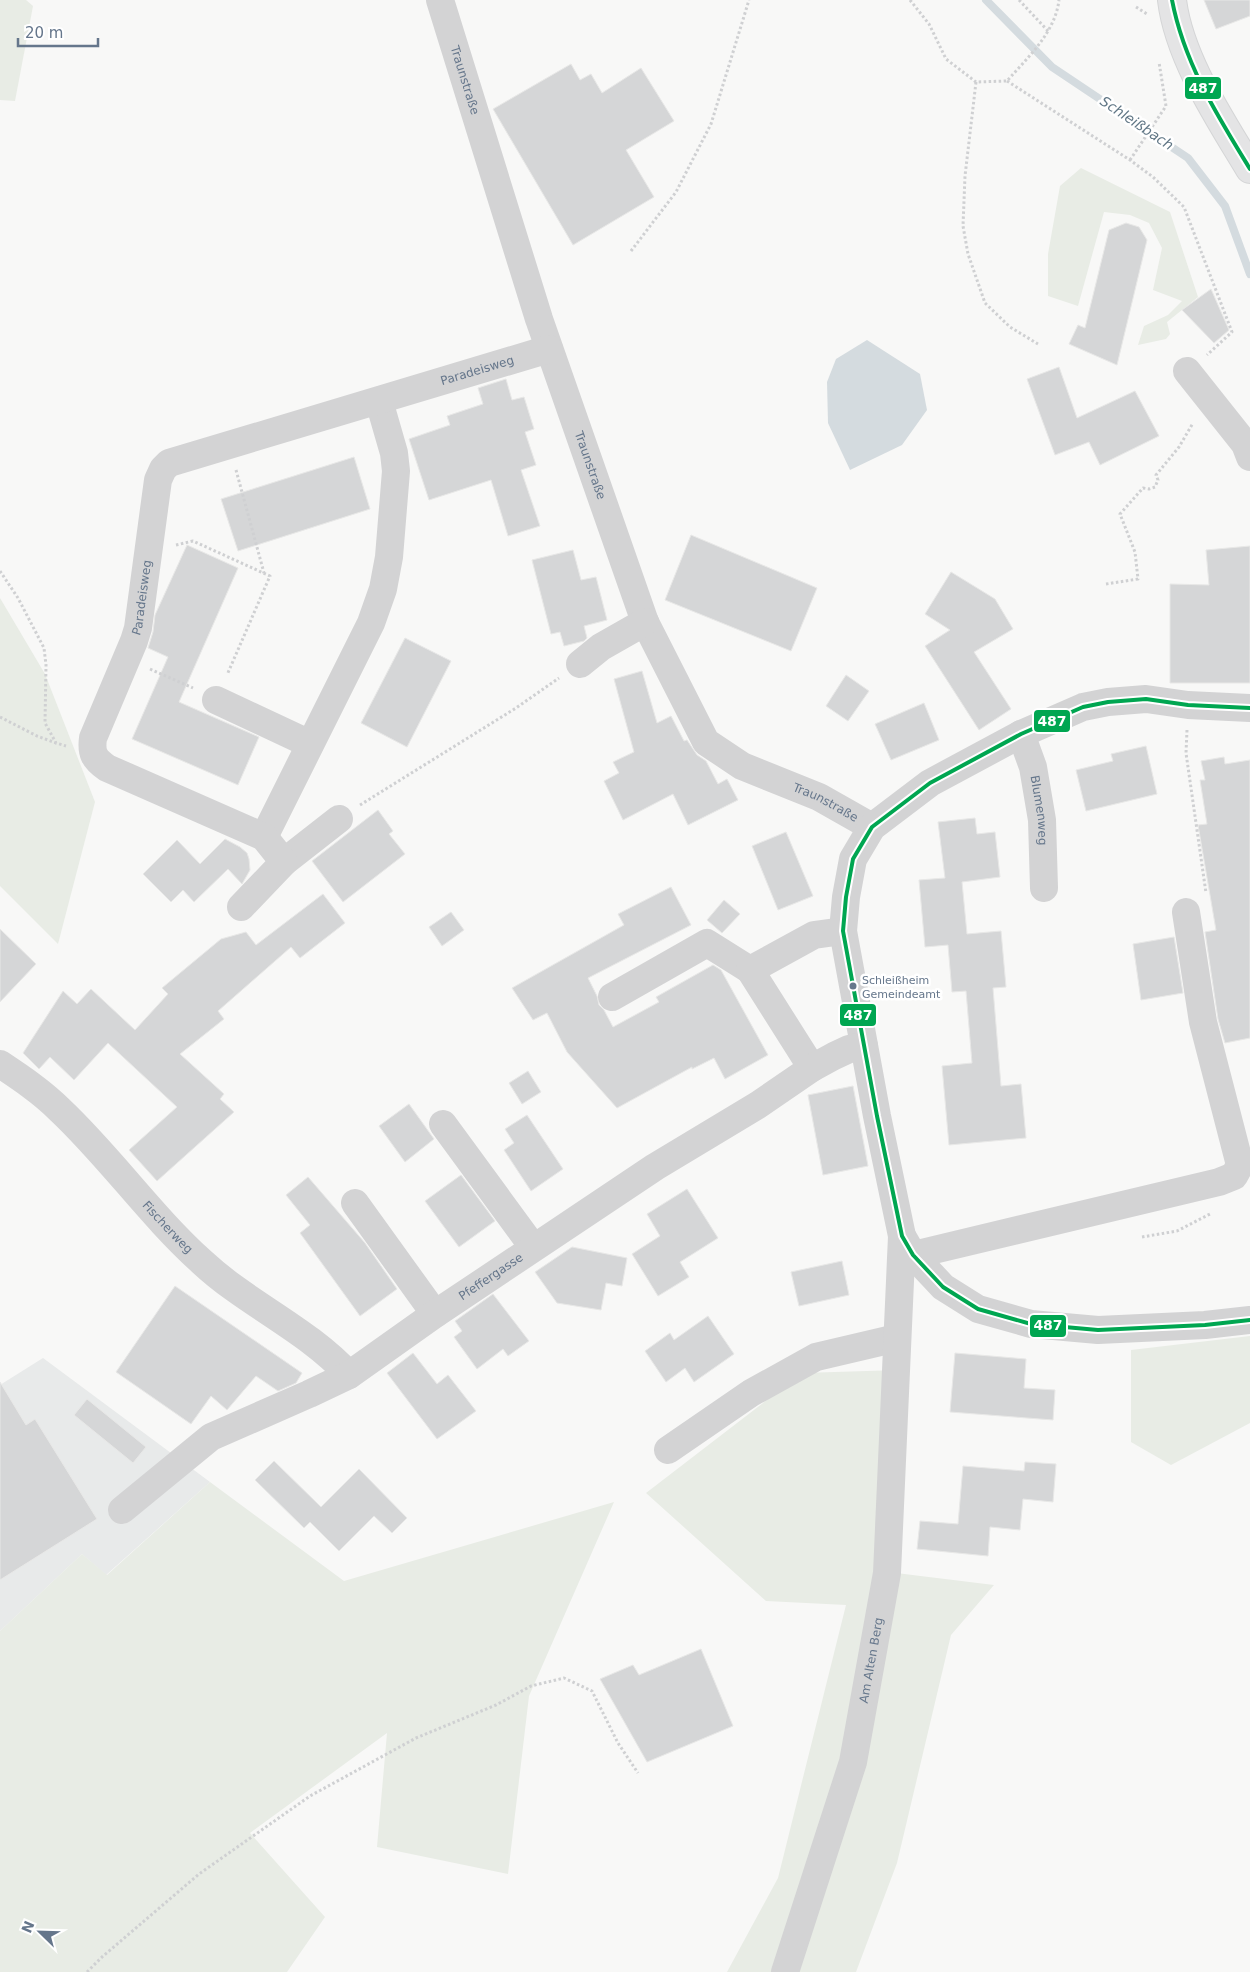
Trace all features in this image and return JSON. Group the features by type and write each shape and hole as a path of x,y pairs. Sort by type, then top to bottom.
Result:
{"main road":[{"path":"1172,0 1174,16 1186,50 1203,87 1250,169"}],"street":[{"name":"Traunstraße","path":"440,0 549,349 645,622 706,742 742,766 818,797 872,827"},
{"name":"Paradeisweg","path":"93,755 93,738 138,628 158,480 163,469 169,463 549,349"},
{"path":"1187,371 1245,444 1250,457"},
{"path":"264,838 371,623 384,581 389,557 396,471 394,453 379,401"},
{"path":"580,664 601,647 645,622"},
{"path":"872,827 930,783 1021,734 1084,707 1108,702 1146,699 1188,705 1250,708"},
{"path":"216,700 310,744"},
{"name":"Blumenweg","path":"1021,734 1033,767 1042,820 1044,888"},
{"path":"93,755 98,762 107,768 264,838 284,862"},
{"path":"241,907 284,862 338,819"},
{"name":"Am Alten Berg","path":"785,1972 853,1762 885,1582 894,1431 897,1338 907,1246 864,1046 843,931 846,897 853,859 872,827"},
{"path":"1196,904 1203,1022 1240,1165 1234,1176 1219,1182 907,1246 943,1287 978,1308 1031,1324 1098,1330 1205,1325 1250,1320"},
{"path":"750,970 814,936 843,931"},
{"path":"612,997 707,943 750,970 812,1068"},
{"name":"Pfeffergasse","path":"122,1510 211,1437 349,1375 533,1247 655,1167 758,1105 812,1068 834,1056 864,1046"},
{"name":"Fischerweg","path":"0,1064 33,1086 60,1110 176,1238 203,1264 322,1349 349,1375"},
{"path":"443,1124 533,1247"},
{"path":"354,1203 435,1314"},
{"path":"668,1450 751,1393 816,1357 897,1338"}],"path":[{"path":"631,251 676,192 711,124 749,0"},
{"path":"910,0 929,24 946,59 976,82 1007,81 1130,160 1153,177 1184,207 1232,332 1187,371"},
{"path":"1019,0 1049,32"},
{"path":"1007,81 1049,32 1058,10 1059,0"},
{"path":"976,82 965,176 963,226 968,254 984,303 1010,327 1038,344"},
{"path":"1130,160 1166,106"},
{"path":"1106,584 1138,579 1135,552 1120,514 1143,488 1155,487 1158,480 1156,475 1184,439 1206,396"},
{"path":"229,445 264,572"},
{"path":"127,658 207,694 216,700 270,576 193,540 148,552"},
{"path":"0,570 18,598 44,648 46,665 45,723 56,743"},
{"path":"338,819 516,708 580,664"},
{"path":"1188,705 1186,753 1196,904"},
{"path":"0,717 37,736 93,755"},
{"path":"1142,1237 1177,1231 1218,1209"},
{"path":"87,1972 199,1874 310,1796 416,1738 496,1705 531,1686 564,1678 592,1691 618,1742 638,1773"}],"shaded area":[{"path":"0,0 26,0 33,6 15,101 0,100"},
{"path":"1081,168 1170,212 1198,297 1167,322 1170,334 1166,339 1138,345 1144,326 1168,315 1182,301 1153,290 1162,248 1149,223 1130,215 1104,212 1078,306 1048,296 1048,254 1060,186"},
{"path":"867,340 920,374 927,410 902,445 850,470 828,423 827,382 836,359"},
{"path":"0,598 45,674 95,802 58,944 0,886"},
{"path":"1250,1336 1250,1423 1171,1465 1131,1442 1131,1350"},
{"path":"43,1358 210,1482 106,1575 82,1554 0,1631 0,1385"},
{"path":"899,1370 888,1572 994,1585 951,1635 897,1863 856,1972 727,1972 778,1878 846,1605 766,1601 646,1493 802,1373"},
{"path":"210,1482 344,1581 614,1502 529,1696 508,1874 377,1847 387,1733 250,1833 325,1917 287,1972 0,1972 0,1631 82,1554 107,1575"}],"building":[{"path":"1204,0 1250,0 1250,16 1216,29"},
{"path":"571,64 580,80 591,74 602,93 641,68 674,121 626,150 654,197 573,245 493,109"},
{"path":"1126,223 1139,227 1147,240 1117,365 1069,344 1078,325 1085,328 1109,230"},
{"path":"1211,289 1229,330 1214,343 1182,310"},
{"path":"1059,367 1077,418 1135,391 1159,436 1100,465 1089,442 1055,455 1027,379"},
{"path":"506,379 512,400 524,397 534,429 525,432 536,465 521,470 540,526 508,536 491,480 429,500 409,439 450,425 447,416 483,404 478,388"},
{"path":"354,457 370,509 238,551 221,499"},
{"path":"691,535 817,588 791,651 665,600"},
{"path":"187,545 238,568 179,702 259,737 238,785 132,739 168,657 148,648 153,632 155,615"},
{"path":"1250,546 1250,683 1170,683 1170,584 1209,585 1206,550"},
{"path":"573,550 581,580 596,577 607,620 584,626 587,638 584,641 564,646 560,632 551,634 532,560"},
{"path":"951,572 995,599 1013,629 974,652 1011,709 979,730 925,646 950,630 925,614"},
{"path":"405,638 451,661 407,747 361,723"},
{"path":"642,671 657,723 671,716 684,741 687,740 697,755 706,761 718,784 727,779 738,800 688,825 673,794 623,820 604,781 619,773 613,762 634,752 614,679"},
{"path":"846,675 869,691 848,721 826,706"},
{"path":"924,703 939,740 891,760 875,724"},
{"path":"1146,746 1157,794 1086,811 1076,770 1113,761 1111,754"},
{"path":"1224,757 1225,764 1250,760 1250,1038 1225,1043 1218,1019 1205,932 1216,930 1198,825 1207,824 1200,780 1205,780 1201,761"},
{"path":"378,810 393,831 389,834 405,854 343,902 312,861"},
{"path":"975,818 977,834 995,832 1000,877 962,882 967,934 1001,931 1006,987 993,988 1001,1086 1021,1084 1026,1138 949,1145 942,1066 972,1063 966,991 952,992 948,945 925,947 919,880 945,878 938,822"},
{"path":"786,832 813,896 778,910 752,846"},
{"path":"225,839 247,853 250,870 242,884 228,869 194,902 183,890 171,902 143,874 177,840 200,864"},
{"path":"671,887 691,925 588,978 597,996 599,1005 604,1010 613,1027 659,1002 656,997 713,965 721,970 768,1055 725,1079 714,1058 692,1069 692,1067 617,1108 567,1052 547,1013 533,1020 512,988 624,925 618,914"},
{"path":"323,894 345,923 300,958 291,947 218,1011 224,1019 180,1054 224,1094 220,1099 234,1112 157,1181 129,1150 177,1107 108,1043 74,1080 50,1057 39,1069 23,1053 63,991 77,1004 91,989 135,1030 168,994 162,988 221,939 246,932 256,945"},
{"path":"724,900 740,914 722,933 707,920"},
{"path":"451,912 464,930 442,946 429,927"},
{"path":"0,929 36,964 0,1002"},
{"path":"1174,937 1183,993 1141,1000 1133,944"},
{"path":"528,1071 541,1092 522,1104 509,1083"},
{"path":"853,1086 868,1166 823,1175 808,1095"},
{"path":"409,1104 434,1139 405,1162 379,1126"},
{"path":"527,1115 563,1169 531,1191 504,1150 514,1143 505,1129"},
{"path":"461,1175 495,1221 459,1247 425,1201"},
{"path":"308,1177 365,1243 397,1289 360,1316 300,1233 310,1225 286,1195"},
{"path":"687,1189 718,1238 680,1262 689,1277 658,1296 632,1254 660,1236 647,1214"},
{"path":"572,1247 627,1258 622,1286 606,1283 601,1310 557,1303 535,1272"},
{"path":"842,1261 849,1295 799,1306 791,1272"},
{"path":"175,1286 302,1373 296,1383 278,1391 256,1376 227,1410 211,1396 191,1424 116,1372"},
{"path":"493,1294 529,1341 508,1356 503,1349 477,1369 454,1337 462,1331 455,1321"},
{"path":"708,1316 734,1354 694,1382 685,1368 666,1382 645,1351 670,1333 674,1340"},
{"path":"413,1353 437,1384 448,1375 476,1411 437,1439 387,1373"},
{"path":"955,1353 1026,1359 1024,1388 1055,1390 1053,1420 950,1412"},
{"path":"0,1382 26,1425 35,1419 97,1519 0,1580"},
{"path":"87,1399 146,1447 133,1463 74,1415"},
{"path":"274,1461 321,1507 359,1469 407,1518 392,1533 374,1516 339,1551 310,1522 304,1528 255,1480"},
{"path":"1025,1462 1056,1464 1053,1502 1023,1499 1020,1530 990,1527 988,1556 917,1549 920,1521 958,1524 963,1466 1024,1471"},
{"path":"701,1649 733,1726 647,1762 600,1679 633,1665 639,1675"}],"waterway":[{"name":"Schleißbach","path":"986,0 1052,67 1188,158 1225,206 1250,274"}],"transit line":[{"name":"487","path":"1172,0 1177,23 1193,67 1214,108 1250,169"},
{"name":"487","path":"1250,708 1188,705 1146,699 1108,702 1083,707 1021,734 930,783 872,827 853,859 846,897 843,931 877,1116 902,1236 913,1255 943,1287 978,1309 1031,1324 1098,1330 1205,1325 1250,1320"}],"place":[{"name":"Schleißheim Gemeindeamt","path":"853,986"}]}
